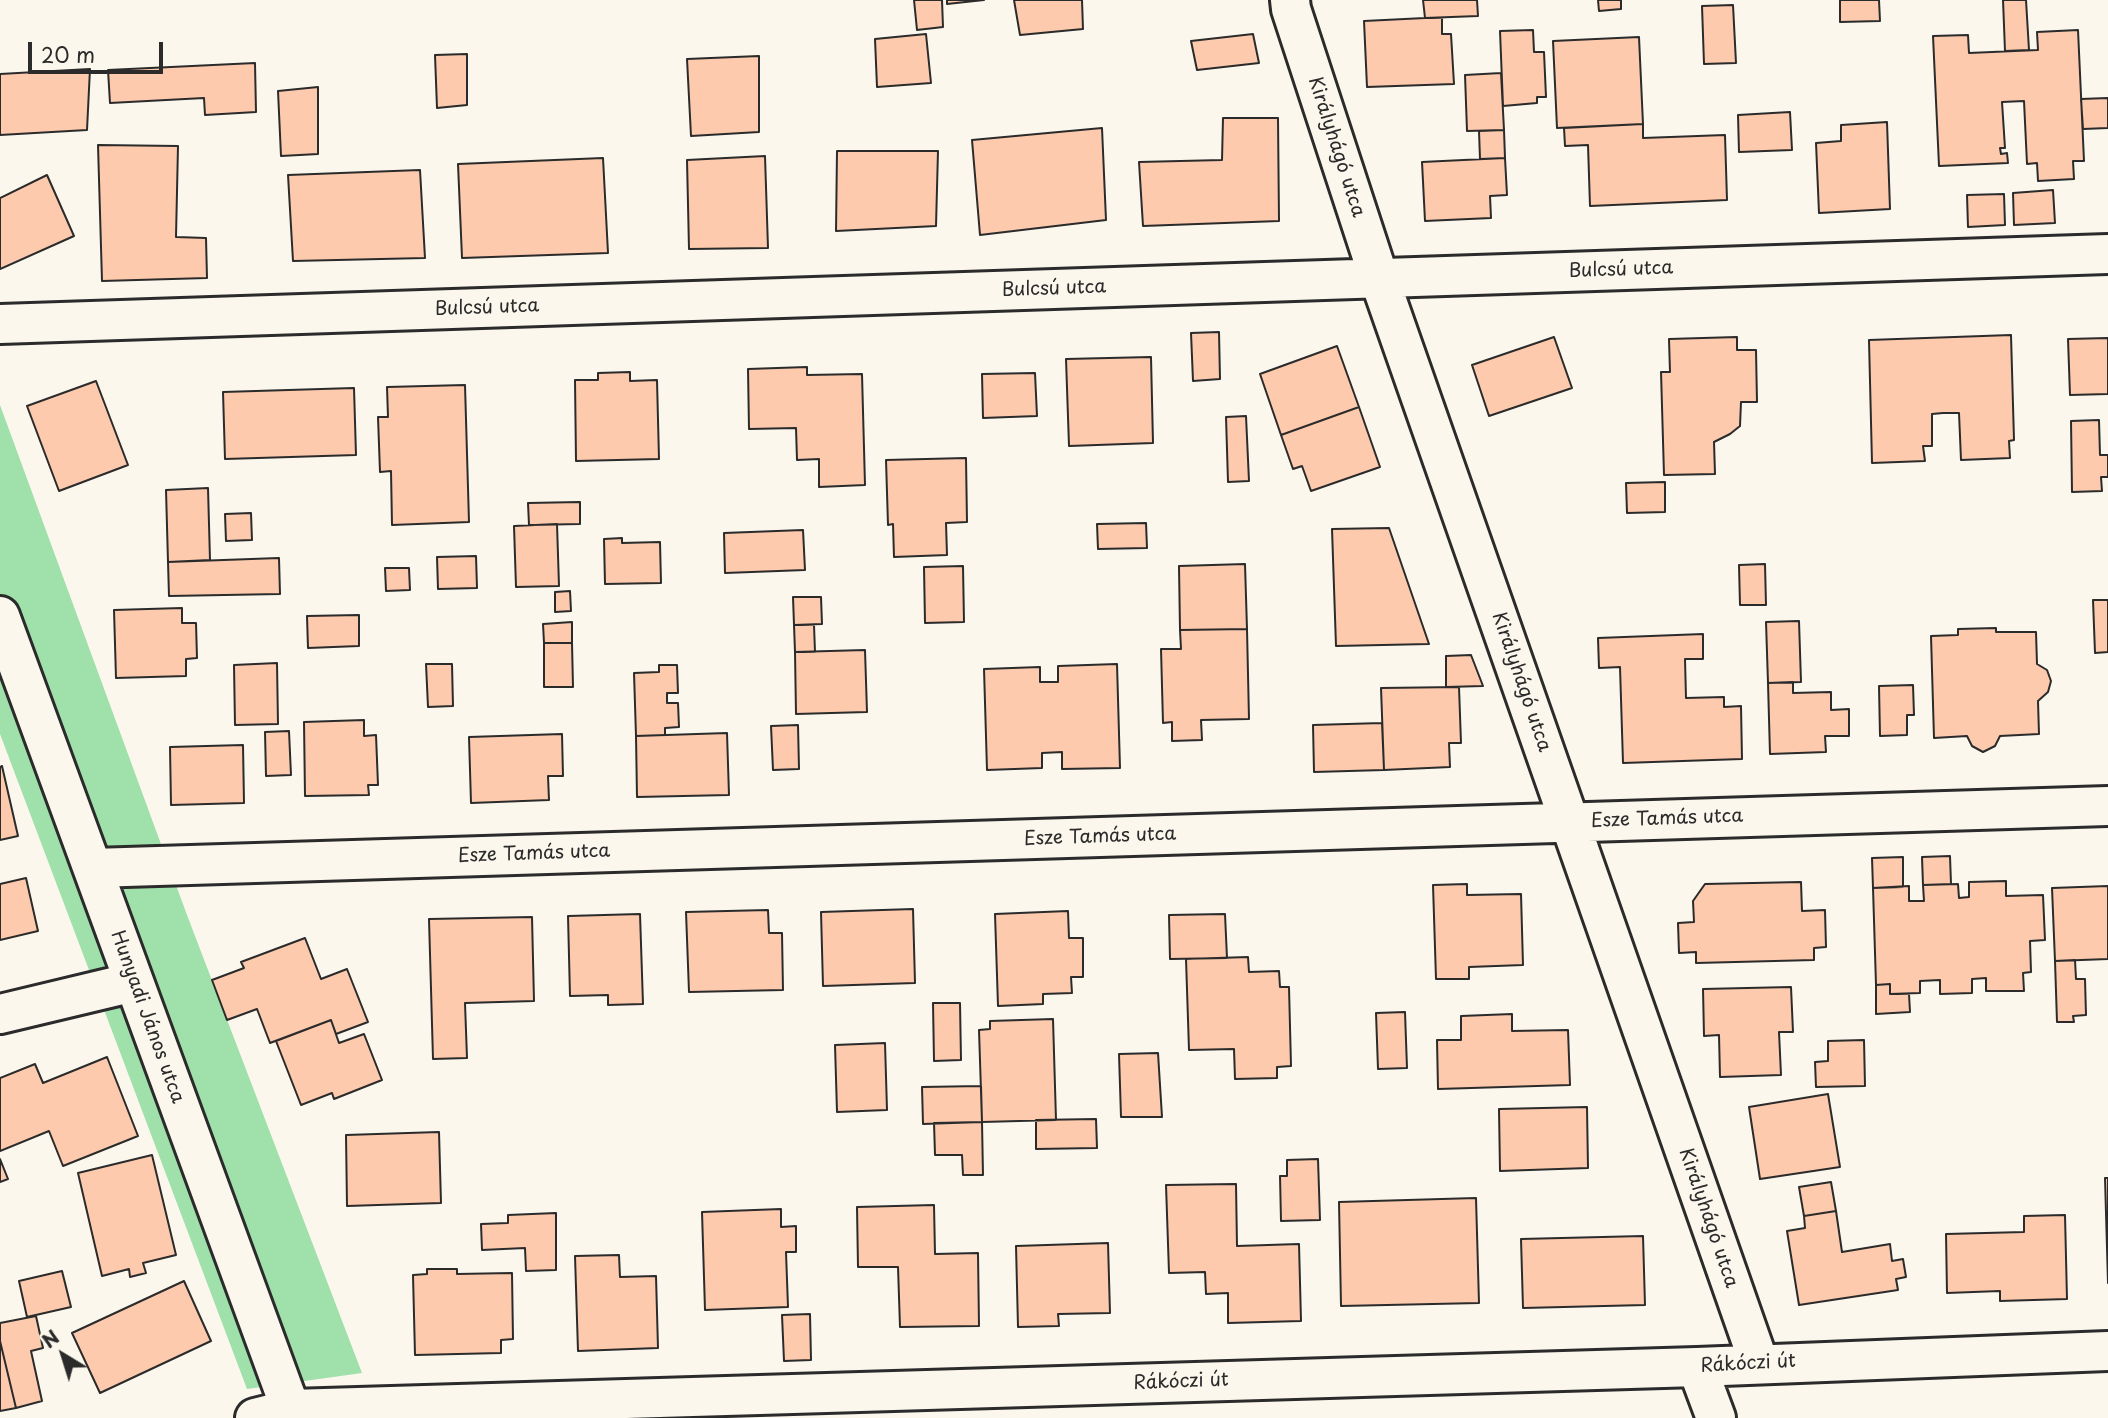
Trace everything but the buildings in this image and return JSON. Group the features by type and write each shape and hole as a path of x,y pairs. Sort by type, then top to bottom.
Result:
{"street":[{"name":"Királyhágó utca","path":"1290,0 1379,278 1759,1363"},
{"name":"Bulcsú utca","path":"0,324 2108,254"},
{"name":"Hunyadi János utca","path":"0,616 134,982 280,1415"},
{"name":"Esze Tamás utca","path":"93,868 2108,806"},
{"path":"0,1014 134,982"},
{"name":"Rákóczi út","path":"280,1415 2108,1351"},
{"path":"1697,1367 1716,1418"}],"green space":[{"path":"0,405 187,915 362,1373 247,1389 0,734"}]}
